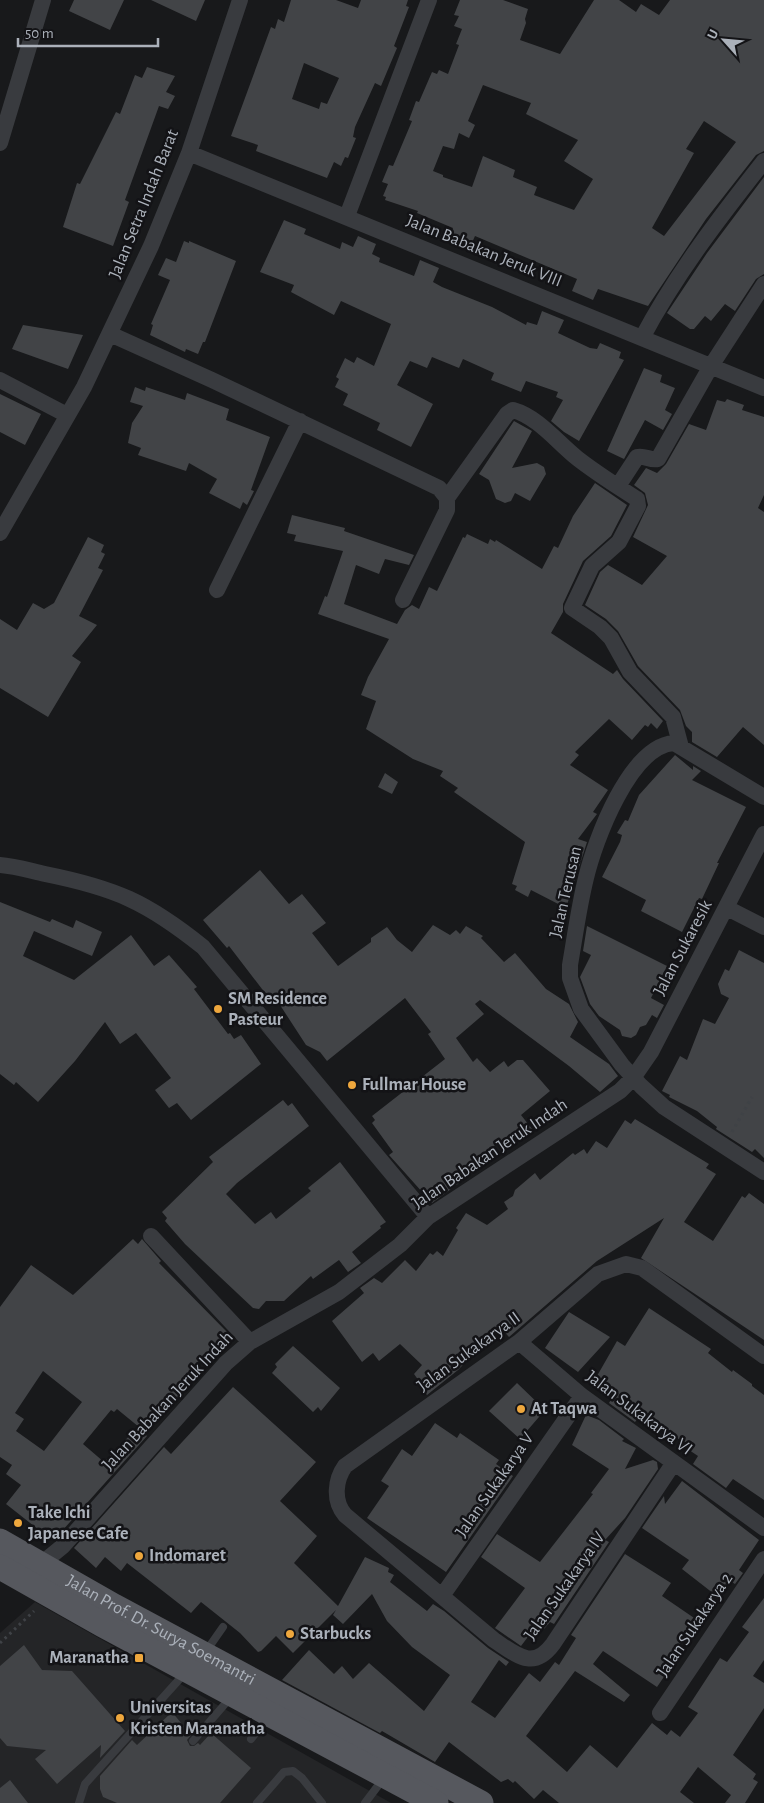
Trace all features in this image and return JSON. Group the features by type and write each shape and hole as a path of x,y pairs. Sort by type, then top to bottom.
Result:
{"main road":[{"name":"Jalan Prof. Dr. Surya Soemantri","path":"0,1542 41,1564 194,1661 234,1694 436,1803"},
{"name":"Jalan Prof. Dr. Surya Soemantri","path":"0,1567 50,1596 194,1661 481,1803"}],"street":[{"path":"0,144 43,0"},
{"name":"Jalan Setra Indah Barat","path":"0,533 67,415 110,334 151,246 189,153 240,0"},
{"path":"347,216 429,0"},
{"name":"Jalan Babakan Jeruk VIII","path":"189,153 764,388"},
{"path":"642,338 675,280 727,207 764,161"},
{"path":"618,486 637,457 658,459 711,366 764,284"},
{"path":"110,334 300,421 439,488 447,498"},
{"path":"0,380 67,415"},
{"path":"403,600 447,510 447,498 507,414 513,410 520,412 549,432 577,458 637,500 638,506 619,542 612,551 600,557 592,566 564,607 600,627 611,638 630,672 673,717 681,747 764,798"},
{"path":"218,590 300,421"},
{"name":"Jalan Terusan","path":"681,747 674,743 665,744 645,758 633,772 614,803 586,876 570,965 570,978 581,1009 633,1078 654,1099 764,1172"},
{"name":"Jalan Sukaresik","path":"633,1078 651,1052 764,834"},
{"path":"0,865 91,883 125,895 158,913 214,959 428,1216"},
{"path":"727,908 764,927"},
{"name":"Jalan Babakan Jeruk Indah","path":"41,1564 62,1546 226,1363 250,1342 339,1292 400,1245 428,1216 620,1091 633,1078"},
{"path":"151,1236 250,1342"},
{"name":"Jalan Sukakarya II","path":"442,1596 344,1514 338,1502 338,1481 345,1466 519,1342 598,1274 626,1264 642,1268 764,1356"},
{"name":"Jalan Sukakarya VI","path":"519,1342 582,1396 673,1464 764,1528"},
{"name":"Jalan Sukakarya V","path":"442,1596 582,1396"},
{"name":"Jalan Sukakarya IV","path":"442,1596 494,1640 519,1656 535,1659 545,1655 673,1464"},
{"name":"Jalan Sukakarya 2","path":"660,1713 764,1559"}],"lane":[{"path":"79,1803 85,1784 194,1661 209,1647 223,1627"},
{"path":"193,1741 234,1694"},
{"path":"251,1739 271,1714"},
{"path":"257,1803 284,1772 293,1771 302,1778 322,1803"},
{"path":"366,1803 385,1775"}],"path":[{"path":"724,1146 752,1097"},
{"path":"0,1643 50,1596"}],"shaded area":[{"name":"Universitas Kristen Maranatha","path":"35,1602 391,1803 0,1803 0,1633"}],"building":[{"path":"74,0 124,0 110,30 69,11"},
{"path":"151,0 205,0 196,21"},
{"path":"291,0 336,0 358,8 361,0 408,0 406,6 409,7 394,46 397,48 381,86 375,83 355,127 353,137 356,138 348,158 345,157 341,166 334,162 327,178 256,151 258,145 231,136 271,27 275,29 278,19 284,22","holes":["304,63 339,78 327,104 321,102 319,109 292,99"]},
{"path":"460,0 503,0 528,9 525,19 526,23 520,40 560,54 594,0 619,0 636,12 641,4 659,15 670,0 764,0 764,151 756,155 706,219 648,306 598,289 593,300 572,291 577,279 475,236 470,247 449,239 453,228 417,213 418,211 385,200 386,197 383,196 388,184 382,182 389,165 393,166 412,121 409,120 416,101 419,102 432,72 437,74 439,70 448,74 459,45 456,44 462,29 454,26 459,16 454,15","holes":["483,85 531,103 526,114 578,140 564,161 593,179 574,210 534,195 537,187 513,177 515,170 483,156 472,187 443,177 443,175 433,171 443,146 454,149 459,133 469,138 475,125 468,121","704,121 736,142 664,236 652,228 694,153 686,149"]},
{"path":"147,67 175,76 166,92 175,96 168,109 159,106 125,200 129,202 113,246 63,227 77,183 80,184 116,112 120,114 135,75 142,78"},
{"path":"764,177 764,274 756,279 735,311 725,304 711,321 705,316 694,329 690,329 667,313 707,253"},
{"path":"284,220 306,229 304,234 340,249 342,242 353,247 358,236 376,244 372,254 380,258 379,262 414,276 420,260 439,268 433,282 442,287 492,307 526,325 527,322 537,325 542,311 564,320 558,333 590,348 597,349 600,343 621,352 619,358 624,360 579,441 551,421 563,400 556,397 558,392 526,381 521,392 491,380 494,373 463,359 459,368 432,357 427,368 410,361 397,385 433,404 411,447 377,430 380,423 343,405 348,394 335,387 339,379 336,377 345,358 354,363 357,357 374,366 391,324 341,301 334,315 291,292 294,285 260,272"},
{"path":"184,241 189,243 189,241 236,261 205,342 203,342 198,354 186,349 185,352 150,335 153,325 151,324 170,280 158,275 166,258 176,262"},
{"path":"23,325 83,335 68,369 12,349"},
{"path":"644,368 662,375 660,382 675,388 665,410 672,414 663,430 645,420 624,459 607,451"},
{"path":"135,387 145,391 146,387 185,400 187,393 229,409 226,420 270,437 251,490 254,491 247,505 243,502 240,509 209,493 217,479 189,463 186,471 138,455 141,448 128,443 132,423 143,406 130,402"},
{"path":"0,394 41,414 25,445 0,432"},
{"path":"727,399 744,405 742,410 764,417 764,495 758,508 764,512 764,745 743,727 717,757 692,742 692,732 686,726 680,710 638,666 618,631 606,619 585,605 600,572 608,565 642,585 667,556 633,537 648,505 645,493 634,485 646,468 657,473 666,464 689,424 706,430 717,400 725,402"},
{"path":"514,421 532,431 512,468 537,463 544,467 546,474 530,501 515,493 511,501 505,503 496,499 489,480 479,474"},
{"path":"595,483 627,505 611,536 583,561 563,604 563,612 551,633 613,674 617,670 623,679 663,721 657,729 651,723 648,727 645,725 632,740 609,719 575,752 579,755 570,765 608,790 593,812 597,814 578,839 587,842 566,908 531,890 528,897 515,890 517,886 512,884 525,842 454,792 458,788 440,776 443,771 413,759 366,729 376,701 361,695 368,677 389,639 318,614 325,596 327,597 343,551 294,541 296,535 287,533 292,515 345,528 344,531 414,555 409,565 385,559 379,574 356,565 344,604 397,624 405,610 412,605 419,609 429,587 437,591 463,537 465,538 467,534 488,544 490,539 495,542 496,540 542,569 554,546 558,548 573,516"},
{"path":"88,537 104,545 101,552 105,554 98,568 103,570 79,616 97,625 72,656 81,662 48,717 0,688 0,619 17,630 33,603 44,609 54,603"},
{"path":"675,755 693,770 693,766 701,771 692,780 746,807 717,863 719,863 702,899 699,898 682,932 641,911 646,900 602,877 620,842 622,835 617,833 625,820 628,821 639,795"},
{"path":"385,773 398,782 392,794 378,787"},
{"path":"260,870 289,904 302,894 326,923 312,933 338,966 371,942 371,938 387,927 397,940 412,952 433,925 450,935 456,930 460,934 466,926 483,936 481,938 504,962 515,953 546,989 569,1004 578,1022 570,1037 609,1064 618,1076 600,1092 569,1066 480,1000 475,1004 484,1014 456,1038 473,1062 477,1058 490,1072 504,1061 508,1067 517,1060 523,1060 550,1091 521,1115 532,1129 517,1140 512,1133 484,1153 489,1161 432,1203 389,1155 393,1152 372,1123 375,1120 372,1116 445,1059 428,1034 431,1032 405,998 327,1061 320,1052 306,1045 280,1005 278,1006 262,989 229,946 227,948 203,920"},
{"path":"0,902 50,922 52,919 73,928 76,920 102,932 92,956 34,931 23,956 74,980 131,935 154,966 169,955 197,987 194,989 228,1034 230,1033 234,1039 241,1035 261,1064 191,1120 177,1103 169,1108 155,1090 171,1078 136,1033 120,1044 105,1022 75,1061 38,1102 16,1082 14,1085 0,1074"},
{"path":"587,926 667,966 651,998 664,1005 657,1018 652,1015 646,1025 640,1027 636,1035 631,1038 622,1036 620,1030 599,1016 590,1004 580,977 591,955 583,951"},
{"path":"739,950 764,963 764,1158 755,1149 752,1152 716,1129 717,1127 697,1111 669,1097 670,1095 662,1091 680,1056 687,1060 703,1019 715,1024 729,998 721,994 718,984 725,969 729,971"},
{"path":"283,1100 288,1106 292,1103 309,1126 237,1183 226,1194 255,1224 271,1212 276,1219 311,1191 308,1188 340,1162 386,1222 352,1252 361,1263 348,1272 339,1260 313,1279 311,1276 284,1301 266,1301 259,1309 253,1308 185,1244 165,1221 167,1218 162,1212 213,1162 209,1157"},
{"path":"635,1119 709,1164 706,1168 716,1174 684,1222 713,1241 742,1196 745,1198 749,1193 764,1204 764,1340 641,1258 664,1218 597,1261 509,1337 500,1327 458,1370 427,1395 416,1383 419,1381 414,1374 422,1365 400,1344 379,1361 373,1353 362,1362 332,1321 364,1293 360,1288 374,1278 382,1283 405,1260 416,1271 430,1253 433,1255 437,1251 443,1256 458,1230 456,1228 466,1213 487,1225 508,1209 504,1202 513,1196 515,1190 535,1173 540,1180 573,1153 575,1155 584,1149 587,1154 596,1141 607,1148 625,1120 631,1124"},
{"path":"133,1239 138,1244 142,1239 161,1261 159,1263 227,1332 194,1366 198,1370 172,1405 170,1403 167,1407 161,1402 139,1427 117,1409 114,1412 111,1410 83,1444 104,1462 138,1427 147,1436 53,1541 6,1504 21,1485 6,1474 12,1465 0,1457 0,1307 31,1265 73,1295","holes":["43,1371 82,1402 44,1451 16,1431 24,1419 15,1413"]},
{"path":"649,1308 711,1349 708,1353 732,1372 733,1370 752,1384 764,1395 764,1500 733,1479 726,1488 693,1464 698,1456 686,1448 690,1447 642,1413 635,1422 609,1403 613,1396 593,1383 617,1341 625,1346"},
{"path":"569,1312 610,1337 578,1372 545,1348"},
{"path":"293,1346 340,1388 321,1411 318,1407 313,1412 272,1373 277,1367 275,1364"},
{"path":"517,1383 545,1410 520,1439 489,1411"},
{"path":"233,1387 316,1462 280,1501 317,1536 294,1563 338,1606 365,1557 389,1568 388,1572 394,1575 390,1582 427,1611 433,1604 488,1648 509,1662 506,1666 499,1660 471,1702 495,1718 529,1673 540,1682 555,1662 559,1665 576,1638 571,1635 625,1554 671,1583 662,1596 700,1622 690,1638 686,1635 668,1661 670,1668 657,1687 603,1651 593,1664 630,1695 624,1702 575,1671 526,1736 567,1772 590,1745 617,1768 652,1723 667,1735 671,1730 680,1737 698,1713 688,1707 720,1658 727,1662 749,1632 742,1627 764,1598 764,1660 753,1676 764,1683 764,1708 733,1755 756,1774 753,1779 758,1782 745,1803 725,1803 731,1795 698,1767 680,1792 694,1803 559,1803 543,1790 534,1799 515,1781 513,1783 508,1779 501,1782 449,1742 435,1762 382,1731 380,1733 282,1680 309,1650 334,1674 342,1666 353,1679 369,1663 424,1711 450,1675 412,1647 387,1621 372,1594 343,1624 333,1615 336,1610 293,1653 276,1636 258,1652 240,1633 201,1602 191,1613 127,1563 121,1571 105,1557 96,1568 74,1548 164,1447 171,1454"},
{"path":"586,1415 599,1420 624,1439 622,1441 636,1448 625,1469 653,1460 657,1462 658,1469 625,1518 605,1540 609,1542 554,1624 550,1622 544,1629 537,1625 521,1646 495,1628 525,1588 481,1557 497,1534 540,1562 593,1494 591,1493 609,1469 572,1445"},
{"path":"435,1423 457,1438 460,1433 499,1460 496,1464 513,1476 446,1572 367,1518 389,1486 381,1481 402,1449 412,1456"},
{"path":"682,1481 759,1540 739,1570 743,1573 735,1584 730,1581 718,1597 682,1569 689,1560 642,1528 664,1496 665,1504"},
{"path":"24,1645 42,1670 72,1671 125,1731 100,1758 101,1745 57,1784 35,1759 46,1750 7,1746 0,1738 0,1666"},
{"path":"172,1712 191,1735 187,1740 190,1746 198,1743 200,1745 211,1733 251,1768 220,1803 117,1803 103,1797 100,1789 100,1776 132,1740 137,1745"},
{"path":"10,1780 28,1803 0,1803 0,1788"}],"place":[{"name":"SM Residence Pasteur","path":"218,1009"},
{"name":"Fullmar House","path":"352,1085"},
{"name":"At Taqwa","path":"521,1409"},
{"name":"Take Ichi Japanese Cafe","path":"18,1523"},
{"name":"Indomaret","path":"139,1556"},
{"name":"Starbucks","path":"290,1634"},
{"name":"Maranatha","path":"139,1658"},
{"name":"Universitas Kristen Maranatha","path":"120,1718"}]}
